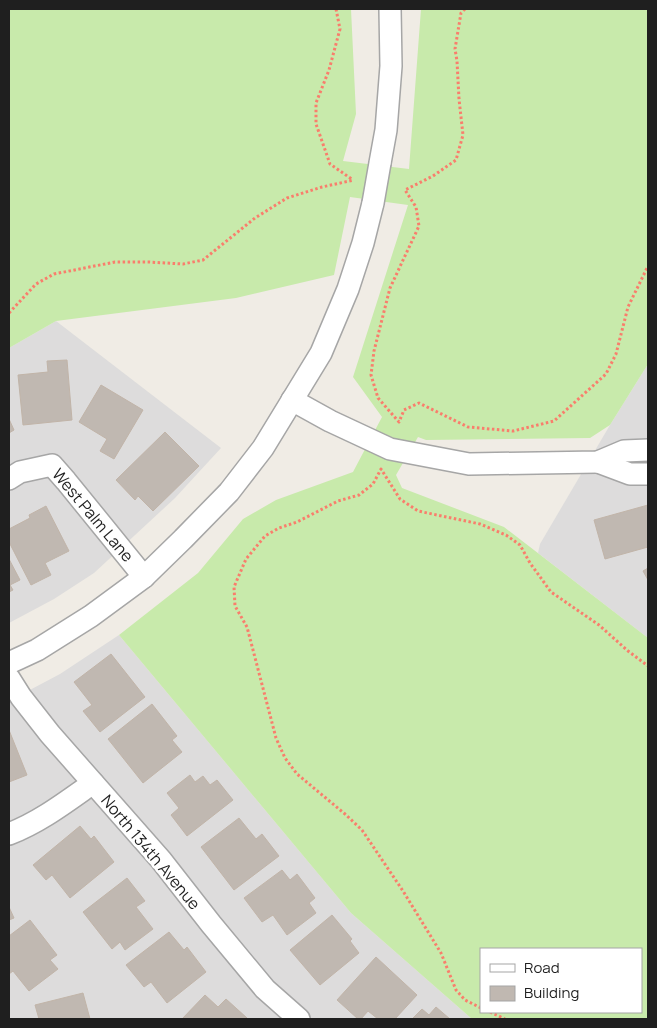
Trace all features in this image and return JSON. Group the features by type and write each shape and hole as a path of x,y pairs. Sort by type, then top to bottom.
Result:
{"street":[{"path":"9,663 37,650 90,616 144,577 183,539 229,492 263,448 321,353 348,289 363,243 373,203 386,130 391,66 390,9"},
{"path":"292,400 330,421 390,449 469,464 598,462 630,474 648,474"},
{"path":"598,462 624,450 648,450"},
{"name":"West Palm Lane","path":"9,480 20,472 52,464 144,577"},
{"name":"North 134th Avenue","path":"9,678 21,697 50,734 161,860 210,924 265,989 299,1019"},
{"path":"9,834 54,811 93,783"}],"path":[{"path":"9,313 36,284 54,274 115,262 183,264 203,260 255,218 287,198 322,187 354,180 330,164 316,124 316,104 329,70 340,29 336,9"},
{"path":"465,9 460,13 454,49 457,61 463,135 456,160 433,176 405,190 416,207 419,226 390,288 374,351 370,375 378,398 399,422 404,410 419,403 468,427 513,431 554,421 606,374 616,354 628,307 648,266"},
{"path":"480,1008 465,1000 456,990 441,953 399,884 362,830 297,774 286,758 276,738 247,627 235,606 234,587 246,559 265,536 279,528 297,522 338,501 359,495 373,484 381,469 400,499 418,510 480,524 506,535 520,545 530,563 551,592 599,624 628,651 648,666"},
{"path":"492,1013 505,1019"}],"shaded area":[{"path":"56,321 221,448 175,498 94,573 54,599 9,623 9,348"},
{"path":"648,364 648,638 538,553 540,544"},
{"path":"119,635 351,913 472,1019 9,1019 9,701 60,674"}],"green space":[{"path":"9,9 351,9 356,114 343,161 409,169 421,9 648,9 648,364 610,425 590,438 426,440 418,437 396,475 402,488 504,527 648,638 648,1019 472,1019 351,913 119,635 198,573 243,519 276,500 353,472 382,417 353,377 408,205 350,197 334,275 236,298 56,321 9,348"}],"building":[{"path":"67,360 72,420 23,425 18,375 48,372 47,361"},
{"path":"101,385 143,410 114,459 100,451 107,439 79,422"},
{"path":"9,419 14,430 9,433"},
{"path":"165,432 199,466 153,511 138,496 135,500 116,480"},
{"path":"648,505 648,547 605,559 594,520"},
{"path":"46,506 69,551 45,563 51,575 31,585 9,542 9,529 30,518 29,515"},
{"path":"9,559 20,580 10,585 13,590 9,592"},
{"path":"648,568 648,580 643,571"},
{"path":"111,654 145,697 100,732 83,711 92,705 74,682"},
{"path":"152,704 177,736 172,740 182,752 143,783 108,739"},
{"path":"9,730 27,775 9,782"},
{"path":"190,775 195,782 203,776 210,785 217,780 233,800 187,836 171,815 179,808 167,793"},
{"path":"239,818 256,839 262,834 279,856 234,890 201,847"},
{"path":"80,826 91,839 94,836 114,862 70,898 52,875 46,880 33,865"},
{"path":"282,870 290,880 297,874 315,898 309,903 316,913 287,935 273,915 262,922 244,898"},
{"path":"127,878 145,901 136,907 153,929 125,950 120,942 112,949 83,912"},
{"path":"9,907 14,918 9,920"},
{"path":"332,915 352,939 350,941 359,953 320,985 290,950"},
{"path":"30,920 57,955 50,960 58,969 29,991 13,971 9,974 9,936"},
{"path":"169,932 184,950 187,947 206,972 167,1003 151,982 144,987 126,965"},
{"path":"376,957 417,995 395,1019 378,1019 368,1011 361,1019 358,1019 337,1000"},
{"path":"83,993 90,1019 39,1019 35,1005"},
{"path":"205,995 218,1007 226,999 247,1018 182,1019"},
{"path":"436,1007 450,1019 412,1019 422,1009 429,1015"}]}
